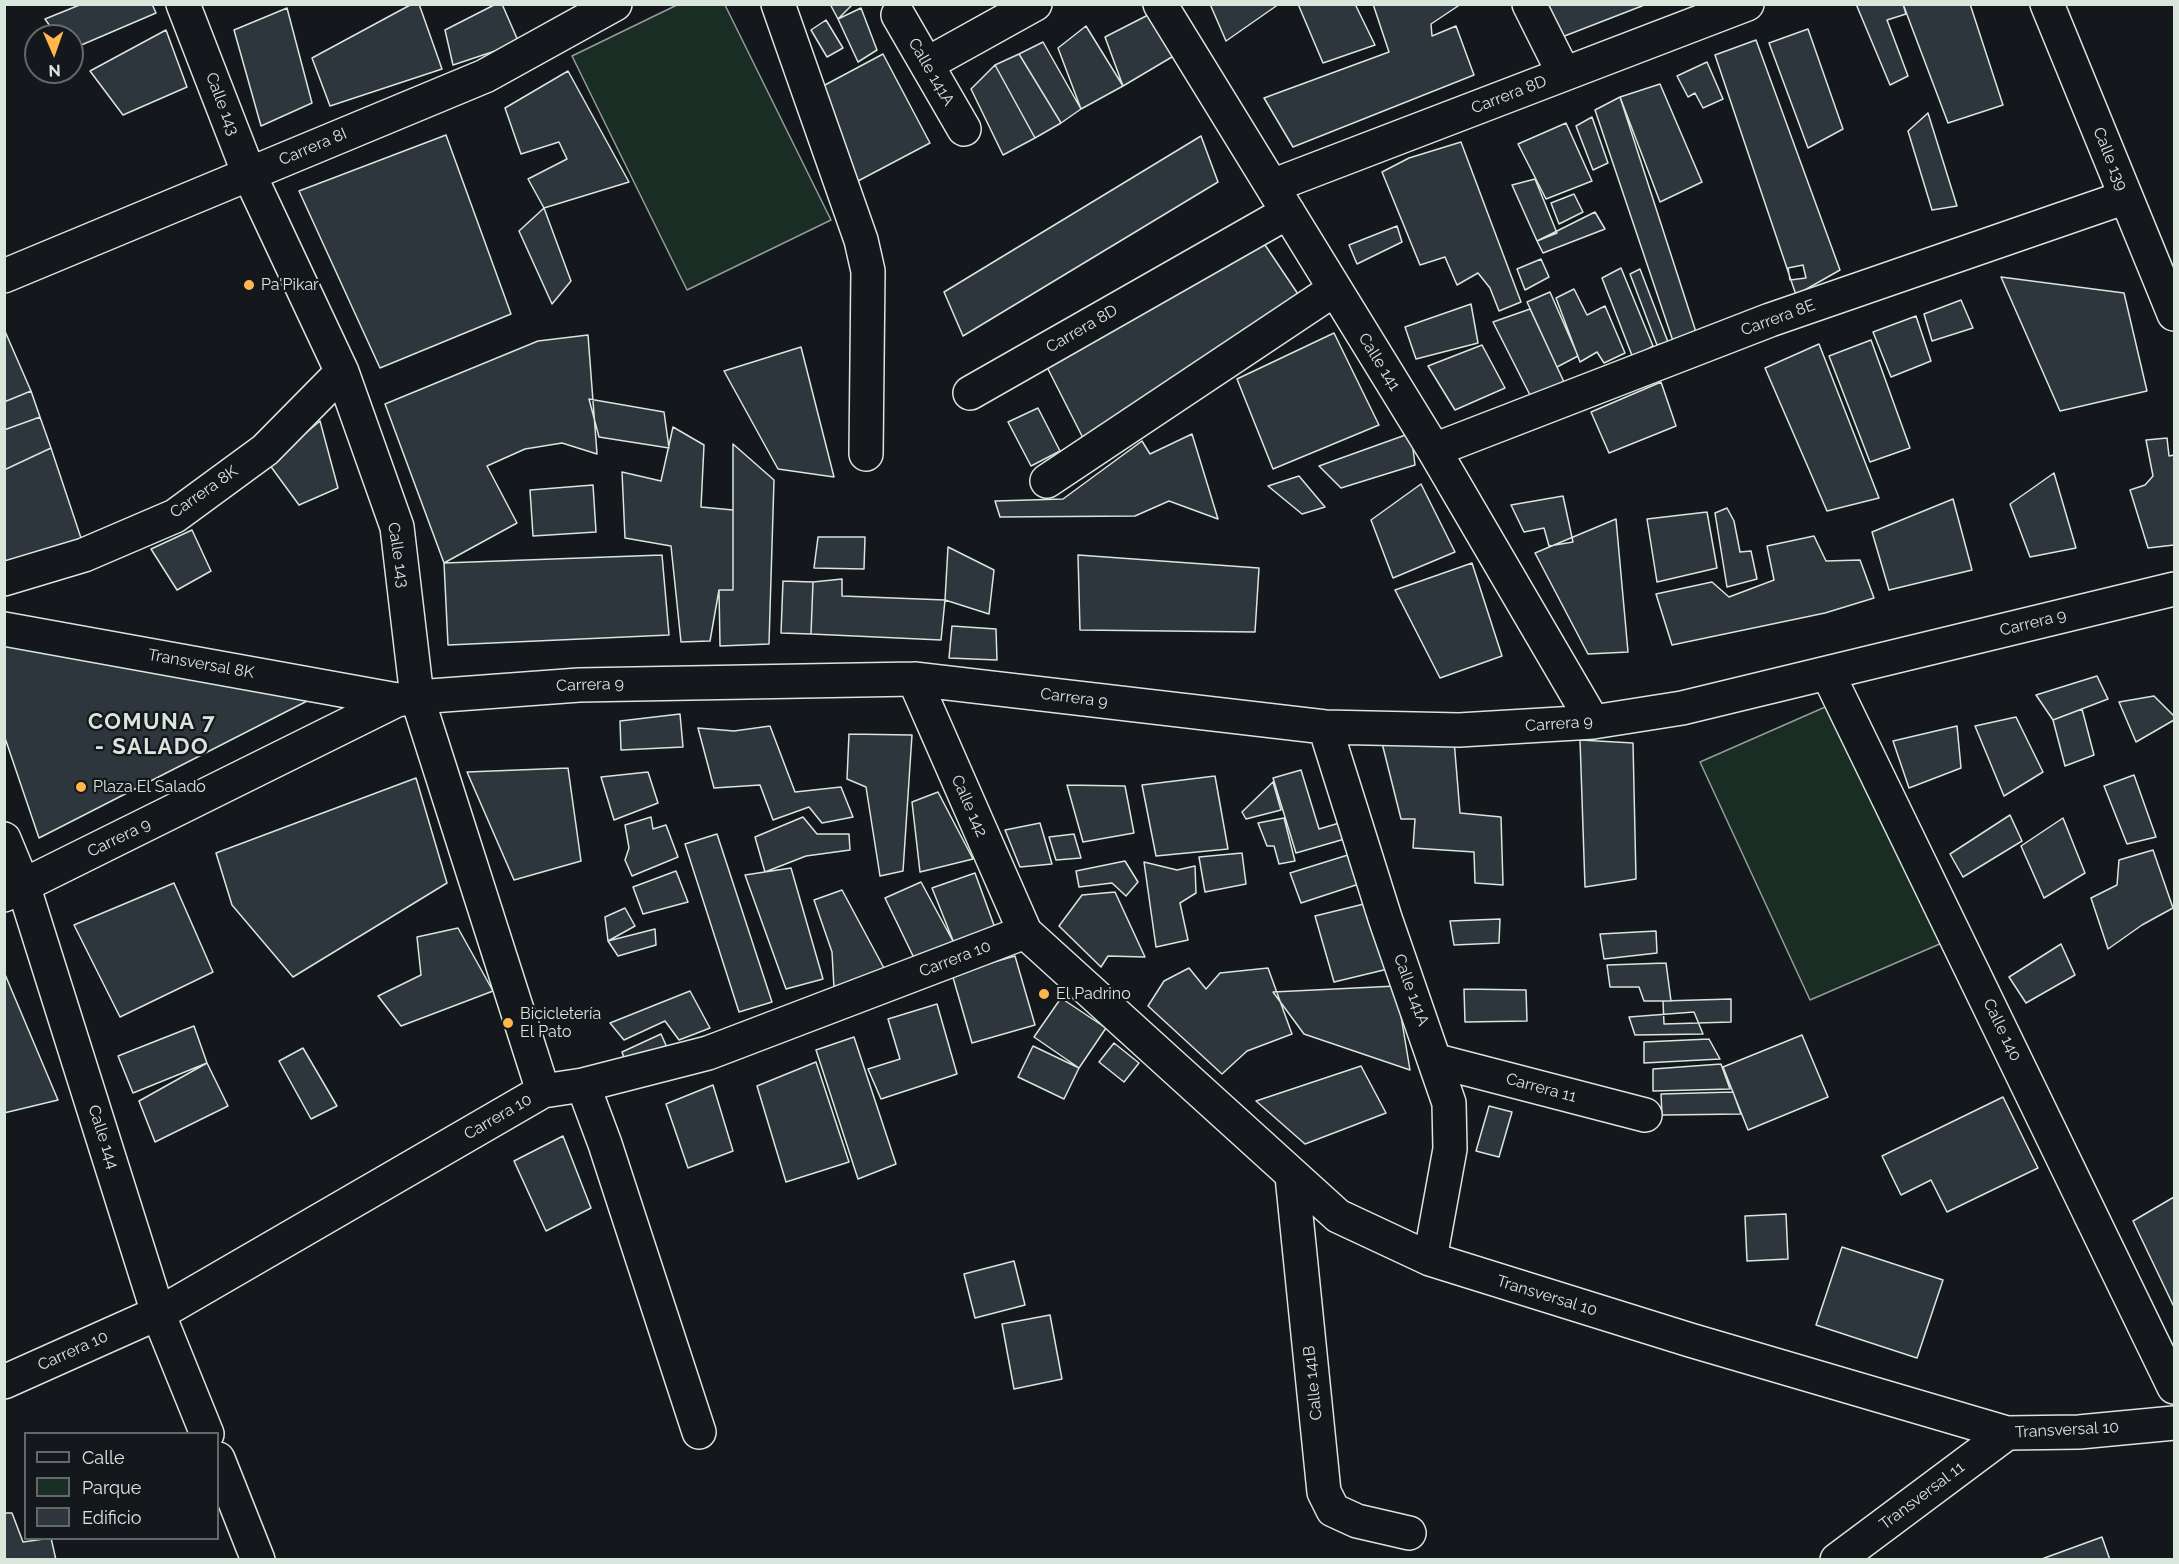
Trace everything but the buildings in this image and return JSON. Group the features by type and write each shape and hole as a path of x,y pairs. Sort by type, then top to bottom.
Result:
{"street":[{"name":"Calle 143","path":"183,4 249,174 342,372 396,527 407,699 543,1091"},
{"name":"Carrera 8I","path":"4,276 484,76 615,4"},
{"path":"778,4 861,240 868,271 866,454"},
{"path":"927,64 1035,4"},
{"name":"Calle 141","path":"1160,4 1434,450 1593,722"},
{"path":"1529,4 1564,74"},
{"name":"Carrera 8D","path":"970,393 1280,199 1564,74 1746,4"},
{"name":"Calle 139","path":"2047,4 2175,314"},
{"name":"Calle 141A","path":"898,15 964,129"},
{"name":"Carrera 8E","path":"1434,450 1770,320 2126,197"},
{"path":"1047,481 1335,289"},
{"name":"Carrera 8K","path":"4,579 84,555 175,516 264,450 342,372"},
{"name":"Carrera 9","path":"14,890 407,699 579,685 914,679 1325,727 1459,730 1593,722 1682,708 2175,589"},
{"name":"Transversal 8K","path":"4,629 407,699"},
{"name":"Calle 140","path":"1828,674 2175,1387"},
{"name":"Calle 142","path":"914,679 1025,932"},
{"name":"Calle 141A","path":"1325,727 1385,918 1437,1061 1449,1102 1450,1149 1430,1259"},
{"name":"Calle 144","path":"4,839 14,890 158,1313 206,1432"},
{"name":"Carrera 10","path":"4,1382 158,1313 543,1091 583,1085 708,1053 1025,932"},
{"name":"Transversal 10","path":"1025,932 1338,1216 1430,1259 1690,1340 2007,1432 2079,1432 2175,1422"},
{"name":"Carrera 11","path":"1437,1061 1645,1115"},
{"path":"583,1085 605,1144 699,1432"},
{"name":"Calle 141B","path":"1292,1176 1324,1492 1333,1510 1357,1521 1409,1533"},
{"name":"Transversal 11","path":"1837,1560 2007,1432"},
{"path":"219,1462 248,1557"}],"green space":[{"path":"679,4 725,5 831,220 687,290 572,56"},
{"path":"1832,704 1942,943 1810,1000 1700,762"}],"place":[{"name":"Pa'Pikar","path":"249,285"},
{"name":"Plaza El Salado","path":"81,787"},
{"name":"El Padrino","path":"1044,994"},
{"name":"Bicicletería El Pato","path":"508,1023"}],"district":[{"name":"COMUNA 7 - SALADO","path":"152,734"}]}
